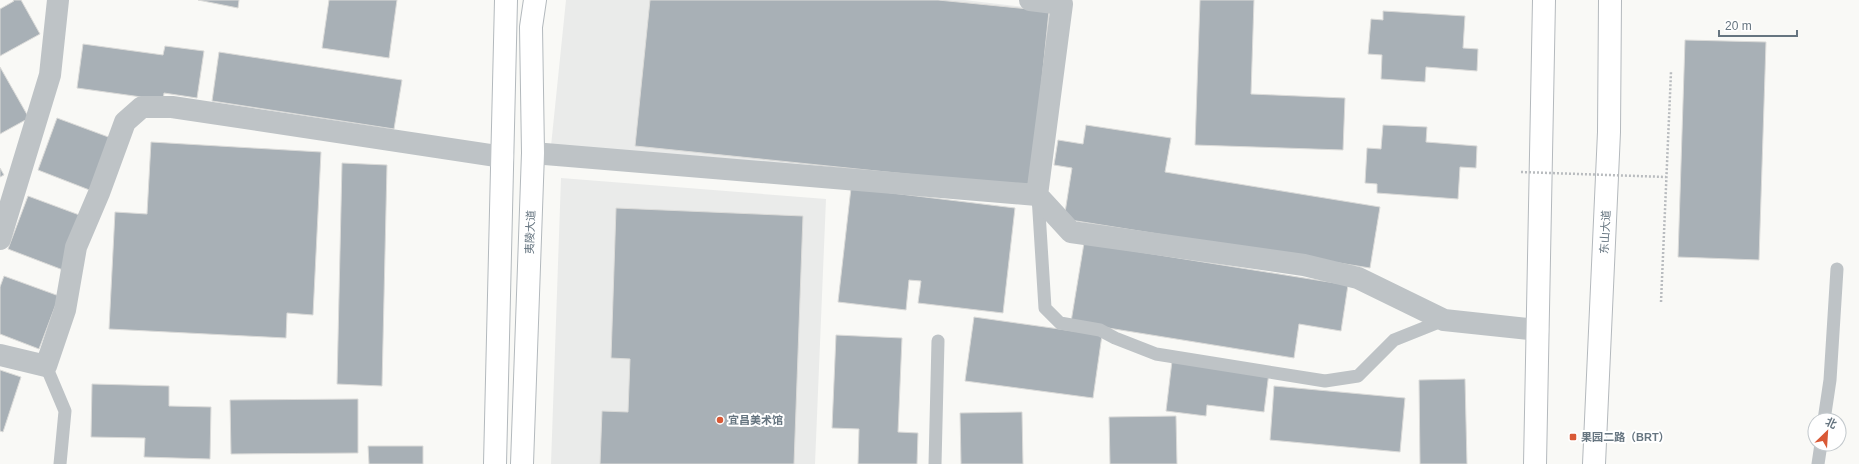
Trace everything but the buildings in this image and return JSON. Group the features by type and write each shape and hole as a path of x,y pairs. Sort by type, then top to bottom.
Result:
{"main road":[{"path":"496,464 506,0"},
{"name":"夷陵大道","path":"522,464 533,153 531,27 535,0"},
{"path":"1535,464 1544,0"},
{"name":"东山大道","path":"1594,464 1609,132 1610,0"}],"street":[{"path":"0,239 50,75 58,0"},
{"path":"1030,0 1062,4 1037,195"},
{"path":"0,355 46,366 65,310 76,247 99,193 124,122 142,107 172,107 503,157"},
{"path":"533,153 1037,195 1072,232 1304,265 1358,278 1444,320 1538,330"}],"lane":[{"path":"1037,195 1045,308 1060,324 1100,330 1115,338 1156,354 1325,381 1358,376 1394,340 1444,320"},
{"path":"1825,412 1830,380 1837,269"},
{"path":"935,464 938,341"},
{"path":"46,366 65,411 60,464"},
{"path":"1818,464 1820,452"}],"path":[{"path":"1661,302 1670,72"},
{"path":"1521,172 1666,177"}],"shaded area":[{"path":"566,0 964,0 1052,10 1033,190 551,146"},
{"path":"561,178 826,199 815,464 551,464"}],"place":[{"name":"宜昌美术馆","path":"720,420"},
{"name":"果园二路（BRT）","path":"1573,437"}]}
